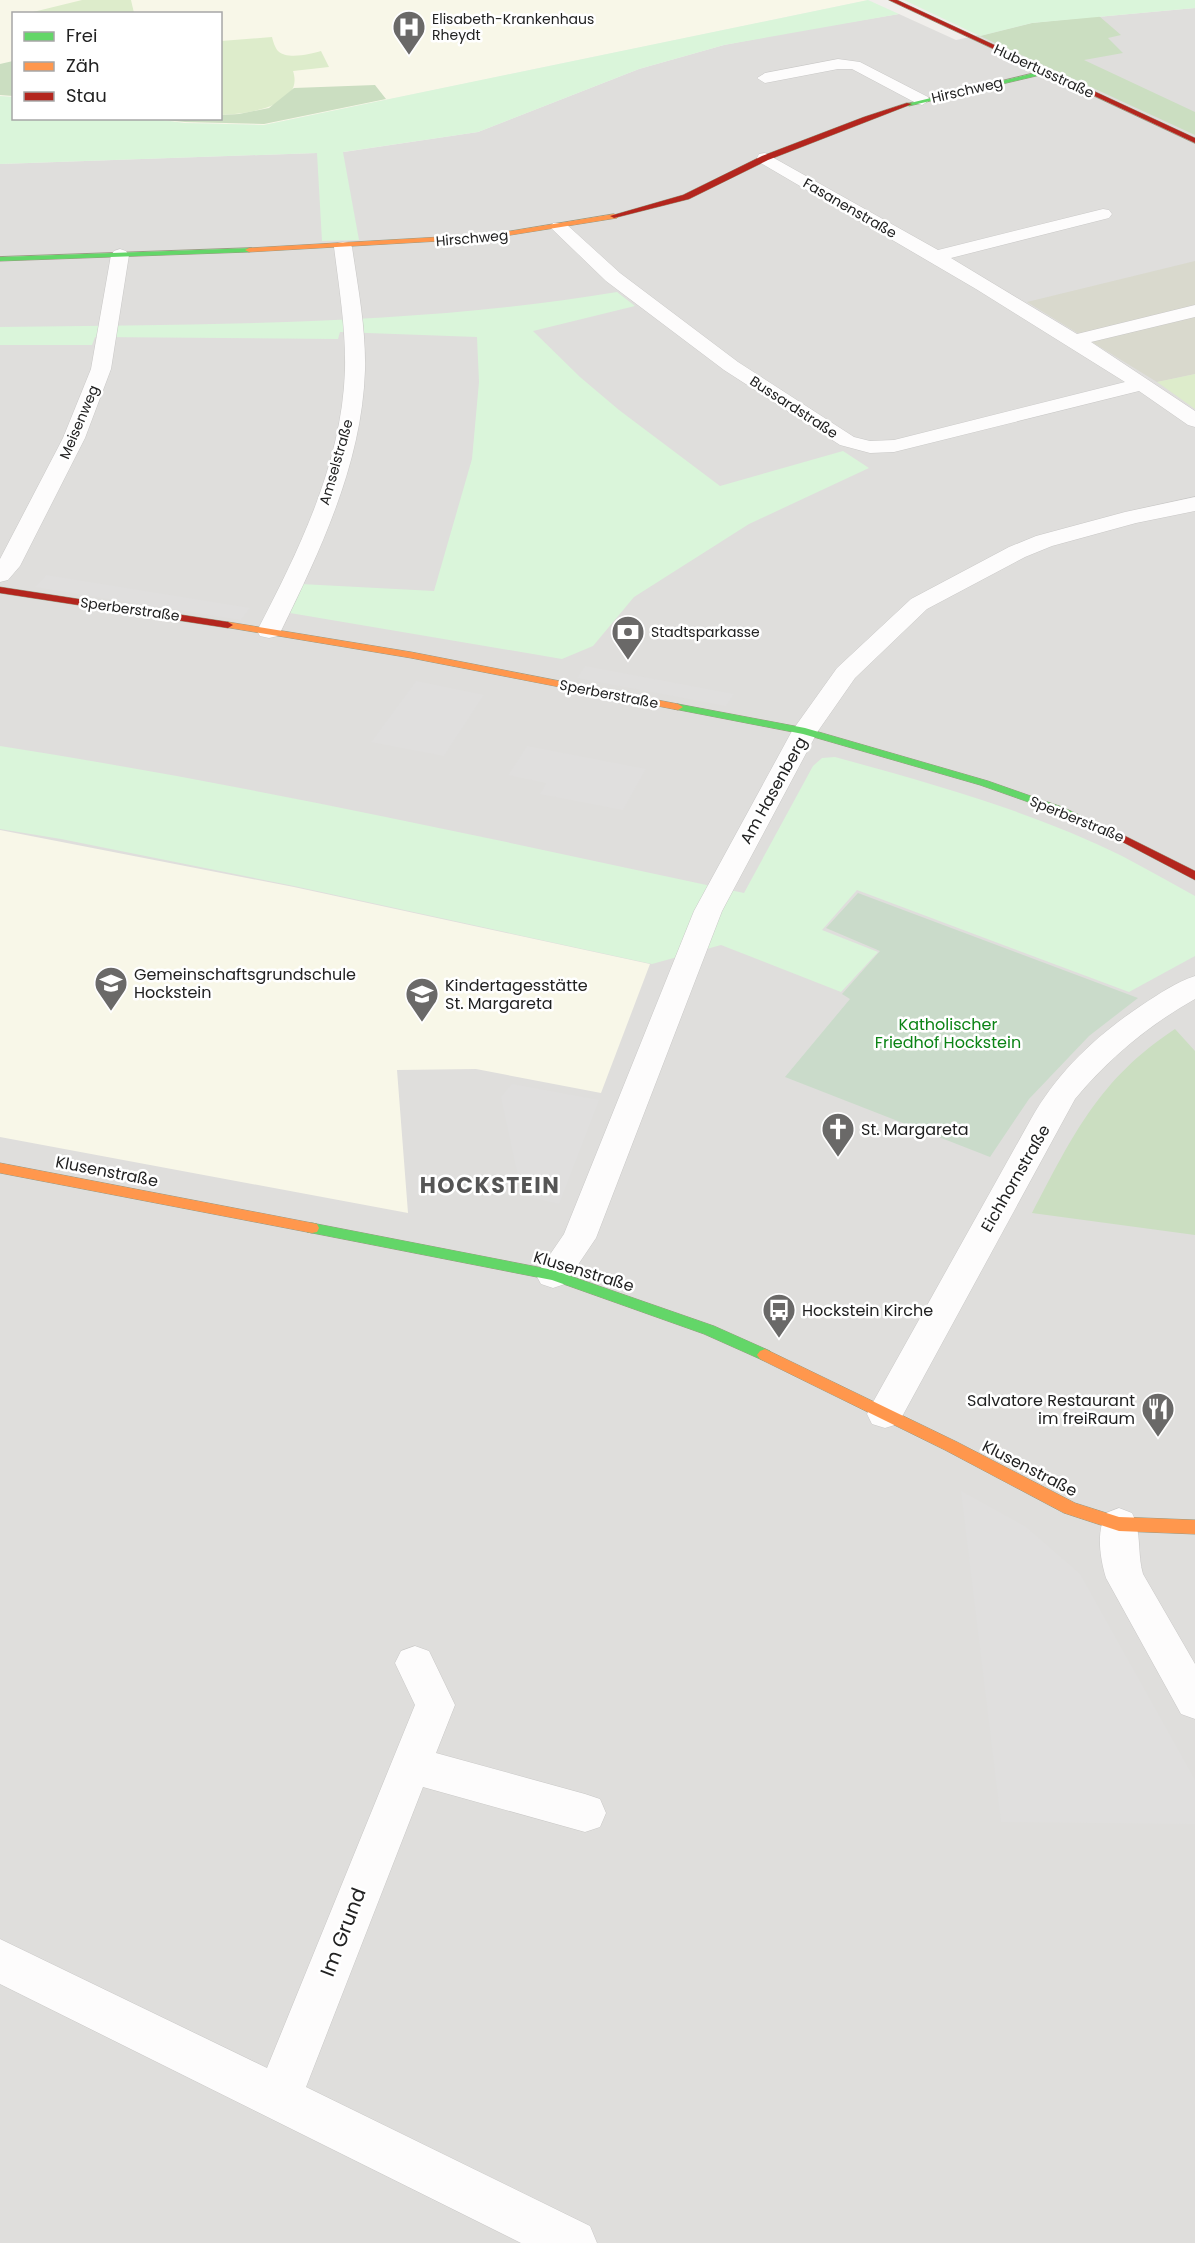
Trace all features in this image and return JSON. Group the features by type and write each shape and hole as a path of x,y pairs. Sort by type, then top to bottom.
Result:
{"street":[{"name":"Hubertusstraße","path":"892,0 1195,141"},
{"name":"Hirschweg","path":"765,78 838,64 855,66 922,100"},
{"name":"Hirschweg","path":"0,259 343,247 481,237 559,227 637,212 669,202 708,187 765,158 866,117 922,100 1047,72"},
{"name":"Fasanenstraße","path":"765,158 1075,340 1195,421"},
{"path":"934,257 1103,214"},
{"name":"Bussardstraße","path":"559,227 613,277 731,366 847,441 870,447 894,446 1143,384"},
{"name":"Amselstraße","path":"269,631 331,492 348,431 355,370 343,247"},
{"name":"Meisenweg","path":"0,575 8,566 74,438 101,369 120,255"},
{"path":"1075,340 1195,310"},
{"name":"Am Hasenberg","path":"553,1275 579,1238 708,911 806,731 846,673 919,604 1017,552 1044,541 1192,507"},
{"name":"Sperberstraße","path":"0,590 411,655 806,731 984,783 1058,809 1133,842 1195,876"},
{"name":"Eichhornstraße","path":"885,1414 925,1346 963,1269 1064,1092 1111,1043 1161,1005 1195,986"},
{"name":"Klusenstraße","path":"0,1167 553,1275 709,1330 766,1354 1070,1508 1119,1524 1195,1527"},
{"path":"1119,1524 1121,1565 1125,1578 1195,1701"},
{"name":"Im Grund","path":"278,2099 435,1706 415,1663"},
{"path":"410,1765 585,1813"},
{"path":"0,1960 573,2243"}],"shaded area":[{"name":"Elisabeth-Krankenhaus Rheydt","path":"0,0 869,0 264,125 158,120 222,120 222,12 12,12 12,97 0,96"},
{"path":"1195,8 1195,2243 0,2243 0,164 344,152 478,132 639,69 724,45 797,31 899,14 956,40 1032,23"},
{"path":"1195,261 1195,374 1157,382 1027,302"},
{"path":"46,575 250,608 241,620 35,587"},
{"path":"585,666 734,694 726,706 577,678"},
{"path":"416,681 484,695 444,756 371,742"},
{"path":"527,746 646,769 623,810 540,794 546,783 508,775"},
{"path":"0,830 294,887 650,964 601,1093 476,1069 397,1070 408,1213 0,1137"},
{"path":"512,1084 599,1100 559,1204 522,1195 501,1097"},
{"path":"961,1491 1026,1527 1080,1574 1195,1780 1195,1824 1001,1822"}],"green space":[{"path":"82,0 131,0 134,12 33,12"},
{"path":"868,0 899,14 724,45 639,69 478,132 343,152 359,240 322,241 317,153 0,164 0,96 12,97 12,120 163,120 184,123 264,125"},
{"path":"904,0 1195,0 1195,8 1032,23 980,36"},
{"path":"1099,16 1121,35 1108,38 1123,53 1084,60 1195,112 1195,135 980,36 1032,23"},
{"path":"272,37 277,50 282,54 299,56 321,51 329,67 293,71 294,83 290,93 270,106 244,113 222,115 222,41"},
{"path":"12,61 12,96 0,95 0,64"},
{"path":"375,85 386,99 264,124 164,120 222,120 222,115 269,108 294,88"},
{"path":"617,292 635,306 533,331 580,377 619,410 720,486 843,451 869,468 749,524 634,597 593,646 562,659 290,613 301,584 434,591 472,459 479,382 477,337 340,332 338,339 95,337 92,345 0,345 0,327 232,324 387,317 541,303"},
{"path":"1195,374 1195,409 1157,382"},
{"path":"0,746 280,796 466,833 744,893 813,766 822,758 835,757 945,788 1053,825 1150,871 1195,896 1195,956 1129,992 857,890 822,930 878,952 841,992 721,945 652,964 294,886 0,829"},
{"name":"Katholischer Friedhof Hockstein","path":"858,893 1138,998 1089,1036 1029,1099 990,1157 785,1077 850,999 842,994 880,951 826,928"},
{"path":"1175,1029 1195,1051 1195,1235 1032,1213 1090,1110 1126,1068"}],"traffic: fast":[{"path":"909,104 1047,72"},
{"path":"0,259 249,250"},
{"path":"678,707 805,731 984,783 1058,809 1119,836"},
{"path":"312,1228 553,1275 709,1330 765,1355"}],"traffic: slow":[{"path":"249,250 492,236 614,216"},
{"path":"228,625 411,655 678,707"},
{"path":"0,1168 312,1228"},
{"path":"765,1355 951,1446 1070,1508 1119,1524 1195,1527"}],"traffic: jam":[{"path":"892,0 1195,141"},
{"path":"614,216 686,197 765,158 866,118 909,104"},
{"path":"0,590 228,625"},
{"path":"1119,836 1195,876"}],"place":[{"name":"Elisabeth-Krankenhaus Rheydt","path":"409,56"},
{"name":"Stadtsparkasse","path":"628,661"},
{"name":"Gemeinschaftsgrundschule Hockstein","path":"111,1012"},
{"name":"Kindertagesstätte St. Margareta","path":"422,1023"},
{"name":"St. Margareta","path":"838,1158"},
{"name":"Hockstein Kirche","path":"779,1339"},
{"name":"Salvatore Restaurant im freiRaum","path":"1158,1438"}],"district":[{"name":"HOCKSTEIN","path":"490,1185"}]}
